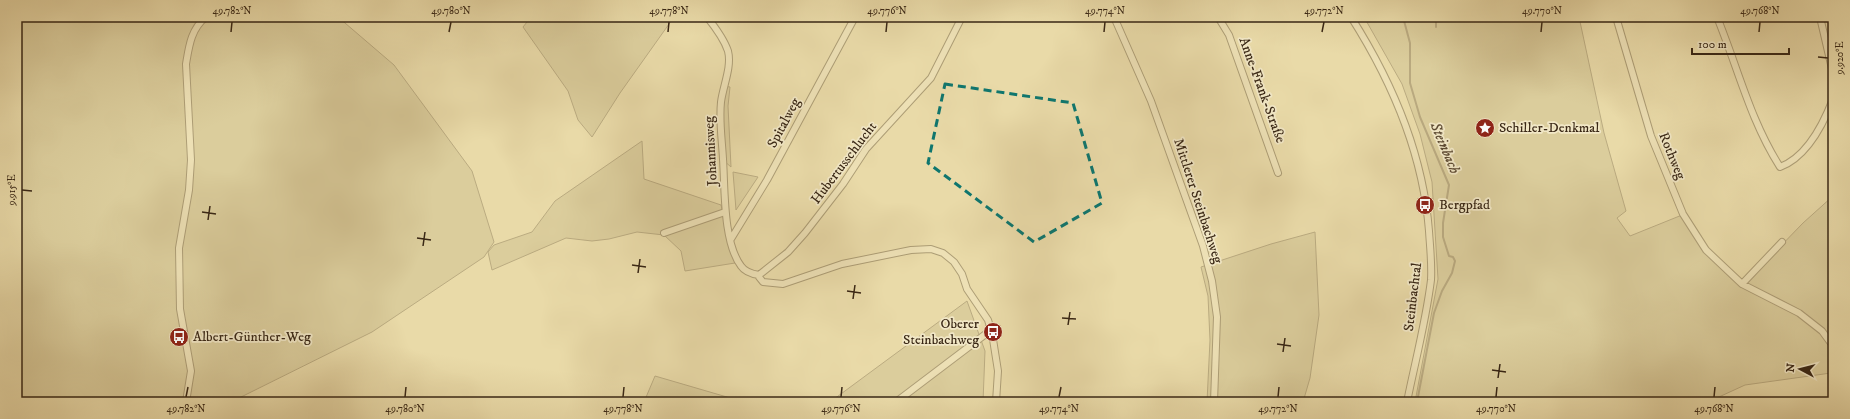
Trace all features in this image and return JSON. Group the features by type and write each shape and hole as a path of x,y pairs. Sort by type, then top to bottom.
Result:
{"street":[{"path":"186,402 191,371 180,309 179,248 189,190 191,160 186,64 188,48 195,29 206,17"},
{"name":"Johannisweg","path":"707,17 728,51 728,63 721,102 720,119 725,212 730,238 736,259 742,267 748,272 759,275"},
{"name":"Spitalweg","path":"730,238 767,180 855,17"},
{"name":"Hubertusschlucht","path":"759,275 788,252 805,234 843,184 866,149 931,78 962,17"},
{"name":"Mittlerer Steinbachweg","path":"1114,17 1151,101 1203,246 1212,281 1217,317 1214,402"},
{"name":"Anne-Frank-Straße","path":"1218,17 1229,35 1278,173"},
{"name":"Steinbachtal","path":"1351,17 1379,65 1401,110 1415,152 1427,206 1431,278 1407,401"},
{"name":"Rothweg","path":"1616,17 1651,136 1682,214 1706,250 1742,284 1800,313 1822,331 1833,346"},
{"path":"1717,17 1754,119 1768,148 1780,167 1790,163 1804,151 1820,127 1833,99"},
{"path":"1820,17 1833,73"},
{"path":"664,233 725,212"},
{"path":"1742,284 1782,242"},
{"path":"759,275 763,282 783,284 842,264 911,250 931,249 943,253 954,262 962,274 967,289 984,313 991,330 998,371 996,402"},
{"path":"896,402 991,330"}],"highlighted area":[{"path":"945,84 1073,103 1102,203 1034,242 928,163"}],"shaded area":[{"path":"17,17 338,17 394,65 472,171 494,242 484,257 372,332 231,402 17,402"},
{"path":"531,17 674,17 620,93 592,137 578,120 568,91 523,27"},
{"path":"1364,17 1579,17 1604,133 1626,211 1617,218 1630,236 1682,215 1705,251 1742,286 1803,223 1833,196 1833,385 1831,373 1745,385 1708,402 1415,402 1438,279 1432,182 1420,134 1402,84"},
{"path":"724,86 730,87 728,106 731,167 723,160 720,119"},
{"path":"642,141 644,179 721,205 735,263 685,271 681,251 664,235 637,232 609,239 592,241 566,238 492,270 488,252 494,245 532,232 555,201"},
{"path":"733,172 758,177 736,210"},
{"path":"1315,232 1319,315 1310,378 1303,402 1207,402 1210,340 1208,296 1201,267 1271,244"},
{"path":"967,301 985,351 983,402 830,402"},
{"path":"655,376 744,402 644,402"}],"waterway":[{"name":"Steinbach","path":"1403,17 1410,43 1410,83 1420,117 1449,185 1443,223 1443,237 1449,256 1453,257 1455,261 1452,273 1442,291 1434,313 1417,402"},
{"path":"1436,22 1436,27"}],"place":[{"name":"Schiller-Denkmal","path":"1485,128"},
{"name":"Bergpfad","path":"1425,205"},
{"name":"Oberer Steinbachweg","path":"993,332"},
{"name":"Albert-Günther-Weg","path":"179,337"}]}
